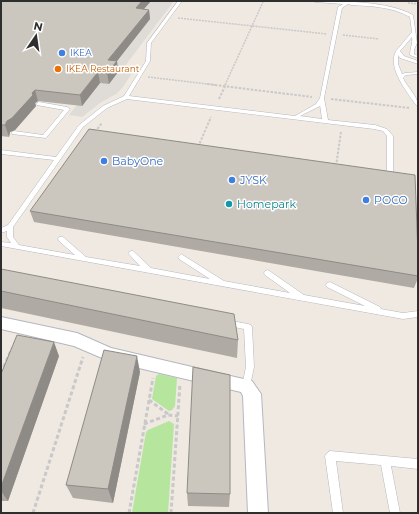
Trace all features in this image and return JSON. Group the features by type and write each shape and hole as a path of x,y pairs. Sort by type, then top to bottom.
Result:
{"street":[{"path":"1,323 77,340 109,354 246,386 252,394 258,513"}],"lane":[{"path":"1,231 10,226 77,132 93,116 126,96 148,61 149,43 180,1"},
{"path":"316,1 392,8 405,11 412,16 415,43 412,54 418,57"},
{"path":"325,120 322,98 335,28 340,7 348,4"},
{"path":"414,32 395,55 396,68 404,85 418,104"},
{"path":"398,51 402,57 418,63"},
{"path":"401,78 405,74 418,73"},
{"path":"126,96 342,122 385,130 390,136 393,175 382,173"},
{"path":"294,116 301,115 318,105 322,98"},
{"path":"14,133 44,137 67,109 39,104"},
{"path":"77,132 94,134"},
{"path":"1,152 57,159"},
{"path":"10,226 10,237 18,247"},
{"path":"61,239 85,259"},
{"path":"1,244 403,316 418,314"},
{"path":"131,253 148,270"},
{"path":"181,257 225,284"},
{"path":"268,273 303,298"},
{"path":"330,285 382,312"},
{"path":"218,322 248,327 250,367 246,386"},
{"path":"338,513 330,456 418,464"},
{"path":"385,461 395,513"}],"path":[{"path":"197,148 263,2"},
{"path":"169,17 379,39"},
{"path":"139,76 411,108"},
{"path":"93,116 105,119 94,134"},
{"path":"336,173 342,122"},
{"path":"1,373 23,328"},
{"path":"33,513 87,344"},
{"path":"129,513 156,364"},
{"path":"171,513 182,370"},
{"path":"149,400 168,415"},
{"path":"144,424 168,415 178,416"}],"green space":[{"path":"159,374 177,378 175,406 169,411 152,399 156,376"},
{"path":"169,421 174,424 168,513 132,513 146,432"}],"shaded area":[{"path":"174,1 125,66 132,73 123,87 116,94 100,103 82,117 69,115 77,105 82,106 109,70 137,18 150,2"}],"building":[{"name":"IKEA","path":"1,1 142,1 136,8 149,10 108,60 117,61 107,73 98,72 80,95 35,90 32,93 33,95 12,118 7,121 5,125 1,125"},
{"name":"Homepark","path":"89,129 415,175 418,276 30,211"},
{"path":"1,269 234,314 238,340 1,291"},
{"path":"17,335 54,342 1,487 1,374"},
{"path":"104,350 137,356 108,489 66,485"},
{"path":"193,367 230,375 230,494 187,493"}],"place":[{"name":"IKEA","path":"62,53"},
{"name":"IKEA Restaurant","path":"58,69"},
{"name":"BabyOne","path":"104,161"},
{"name":"JYSK","path":"232,180"},
{"name":"POCO","path":"366,200"},
{"name":"Homepark","path":"229,204"}]}
